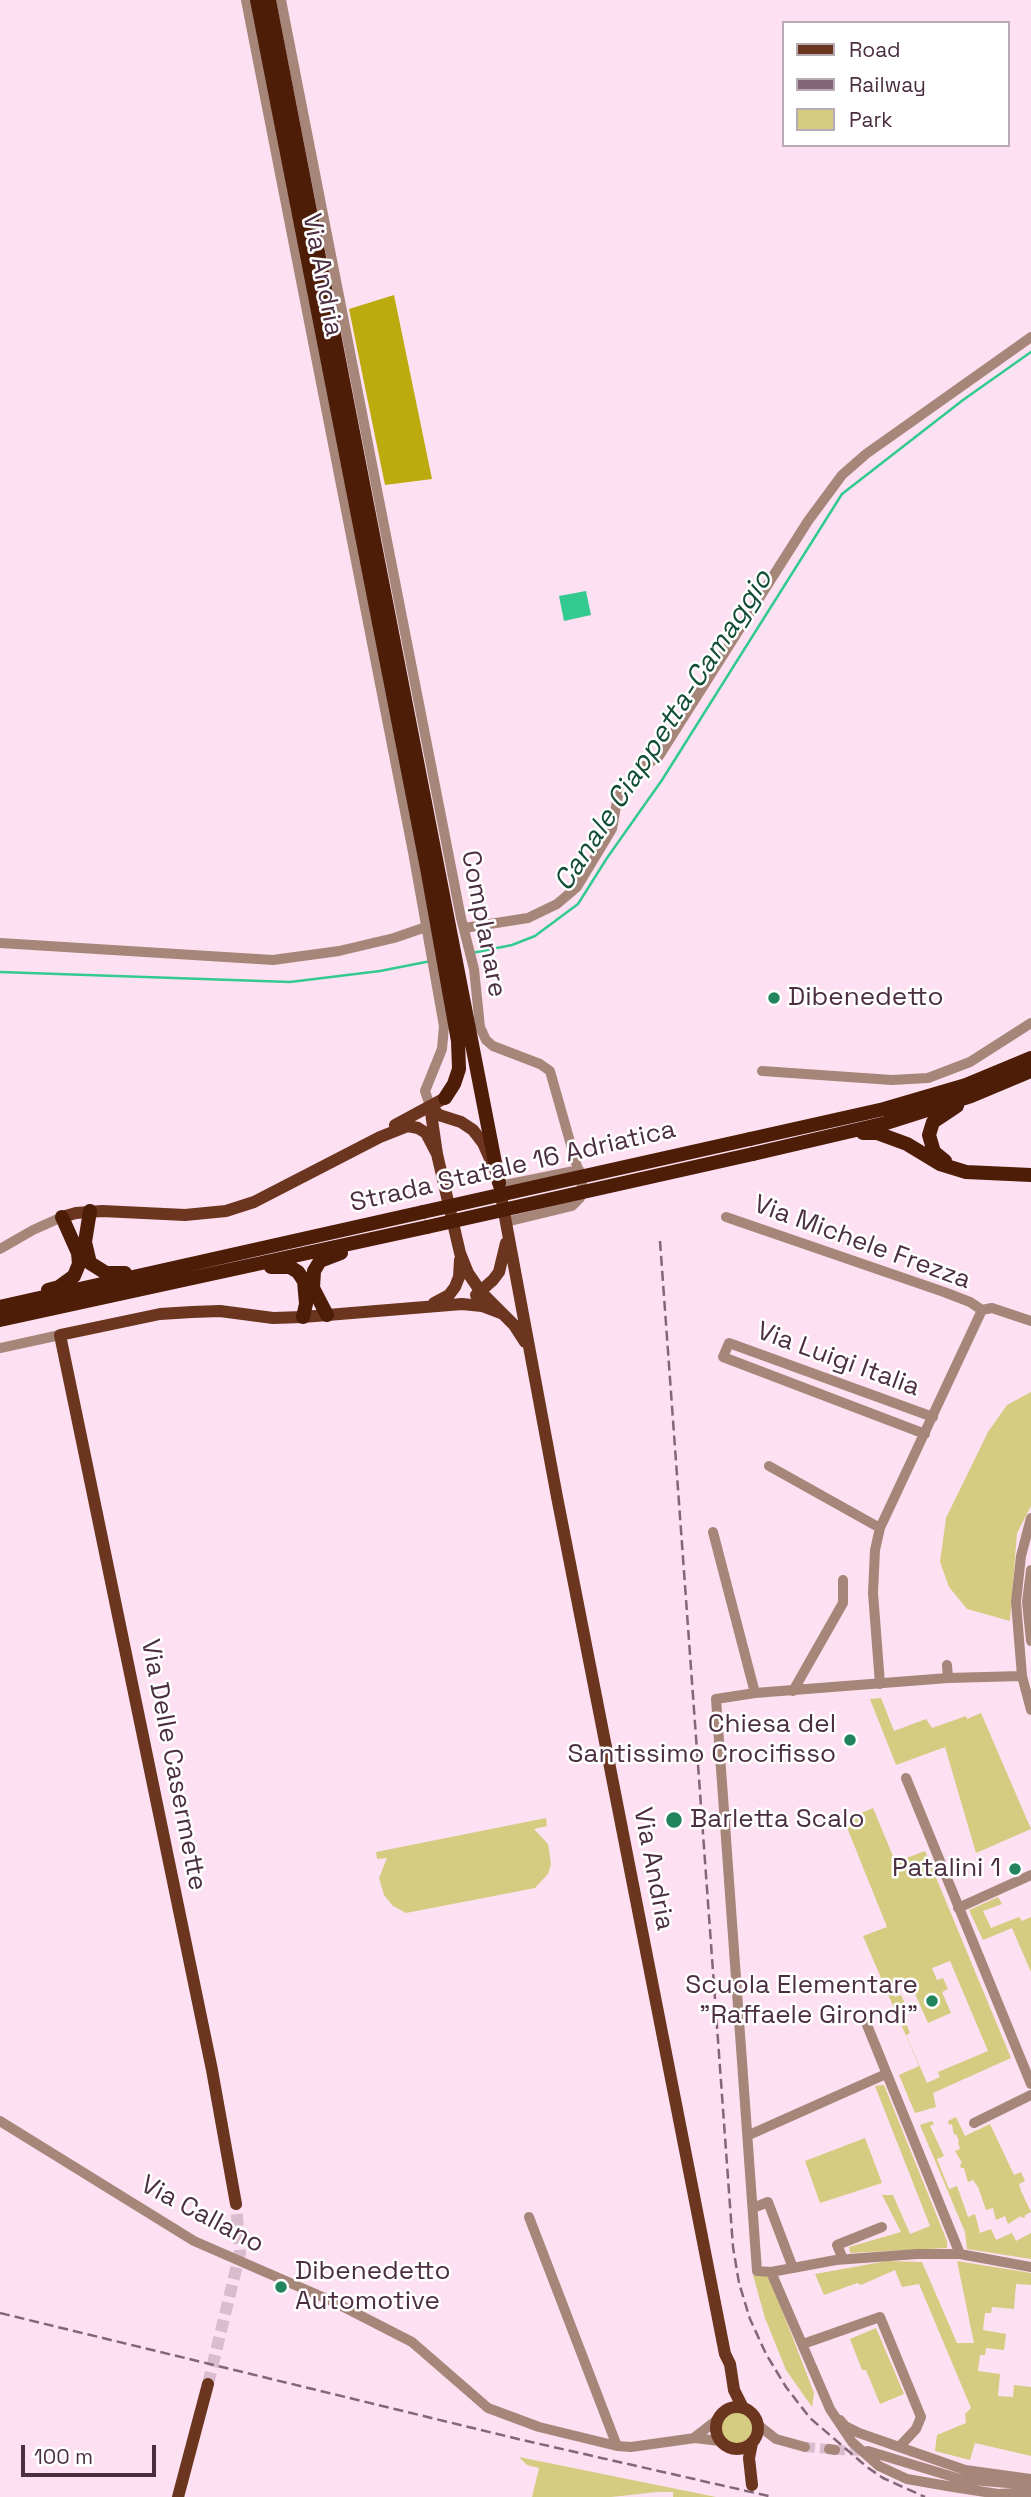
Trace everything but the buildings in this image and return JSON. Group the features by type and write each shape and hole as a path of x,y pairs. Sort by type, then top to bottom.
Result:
{"highway":[{"path":"257,0 427,868 449,952"},
{"path":"269,0 453,973 499,1184"},
{"path":"445,1098 454,1084 460,1061 453,973"},
{"name":"Strada Statale 16 Adriatica","path":"0,1307 427,1227 752,1147 966,1085 1031,1058"},
{"name":"Strada Statale 16 Adriatica","path":"0,1320 423,1212 752,1147 848,1132 971,1096 1031,1071"},
{"path":"951,1167 934,1152 929,1135 933,1122 971,1096"},
{"path":"848,1132 877,1133 907,1144 940,1164 965,1172 1031,1175"},
{"path":"90,1211 86,1228 86,1252 90,1263 97,1269 121,1274 166,1264 219,1279 277,1266 290,1267 299,1272 304,1281 306,1304 303,1317"},
{"path":"0,1301 59,1287 74,1276 79,1264 78,1253 62,1217"},
{"path":"327,1315 313,1288 314,1271 320,1262 332,1255 367,1247 387,1236"}],"main road":[{"path":"372,1141 445,1098"},
{"path":"437,1154 445,1098"},
{"path":"430,1106 437,1154 460,1253 468,1273 481,1292 520,1333 531,1355"},
{"name":"Via Andria","path":"430,1106 436,1114 461,1122 476,1134 485,1147 499,1184 559,1511 734,2390 743,2408"},
{"path":"62,1217 90,1211 186,1215 226,1211 269,1195 404,1127 415,1127 428,1135 437,1154"},
{"path":"462,1304 481,1292 499,1272 504,1259 507,1226"},
{"path":"429,1306 443,1299 455,1287 459,1277 460,1253"},
{"path":"61,1335 118,1322 182,1312 220,1311 265,1317 303,1317 462,1304 482,1306 503,1314"},
{"name":"Via Delle Casermette","path":"61,1335 212,2070 236,2204"},
{"path":"178,2497 208,2384"},
{"name":"Via Andria","path":"729,2408 734,2390"},
{"path":"752,2485 749,2471 758,2425 755,2417 743,2408 729,2408 722,2413 717,2420 716,2431 720,2441 734,2449 744,2448 753,2441"},
{"path":"734,2449 749,2471"}],"street":[{"name":"Via Andria","path":"246,0 355,558"},
{"name":"Via Andria","path":"281,0 388,537"},
{"path":"464,928 528,918 557,904 577,887 612,829 618,795 643,767 659,756 808,521 842,475 866,454 1031,337"},
{"name":"Complanare","path":"388,537 464,928 449,952"},
{"name":"Complanare","path":"355,558 426,927 449,952 453,973 486,1040 493,1046 540,1064 550,1071 579,1170 582,1184 580,1198 572,1206 507,1226"},
{"path":"0,943 273,960 339,951 426,927"},
{"name":"Complanare","path":"430,1106 425,1091 442,1049 453,973"},
{"path":"762,1071 892,1080 928,1077 970,1062 1031,1023"},
{"path":"499,1184 579,1170"},
{"path":"0,1249 62,1217"},
{"name":"Via Michele Frezza","path":"726,1217 944,1292 982,1310 992,1308 1031,1321"},
{"path":"880,1684 874,1567 880,1528 982,1310"},
{"path":"0,1348 61,1335"},
{"name":"Via Luigi Italia","path":"925,1434 723,1357 729,1343 933,1417"},
{"path":"769,1466 880,1528"},
{"path":"1031,1518 1021,1556 1016,1602 1031,1710"},
{"path":"713,1532 755,1693"},
{"path":"1031,1570 1027,1602 1031,1641"},
{"path":"793,1691 843,1603 843,1580"},
{"path":"947,1665 948,1678"},
{"path":"1026,1675 948,1678 755,1693 716,1699 757,2271 771,2272 843,2259 917,2254 960,2254 1031,2267"},
{"path":"906,1778 1031,2084"},
{"path":"958,1908 1031,1875"},
{"path":"867,2025 960,2254"},
{"path":"749,2135 886,2074"},
{"path":"974,2123 1031,2095"},
{"name":"Via Callano","path":"0,2121 194,2241 334,2302 412,2342 488,2408 539,2427 617,2446 631,2447 695,2438 720,2441"},
{"path":"753,2208 768,2202 793,2268"},
{"path":"529,2217 617,2446"},
{"path":"843,2259 837,2245 882,2227"},
{"path":"771,2272 830,2409 852,2442 879,2466 907,2479 998,2494 1031,2485"},
{"path":"803,2344 880,2317 921,2417 916,2430 900,2446"},
{"path":"830,2409 845,2426 852,2429 965,2470 1031,2485"},
{"path":"695,2438 717,2420"},
{"path":"758,2425 776,2439"},
{"path":"753,2441 776,2439 805,2447"},
{"path":"868,2451 949,2477 1031,2485"}],"green space":[{"path":"1031,1392 1031,1506 1017,1533 1010,1621 967,1609 949,1587 940,1562 946,1518 988,1432 1007,1405"},
{"path":"881,1698 894,1731 926,1719 932,1728 981,1713 1031,1829 976,1853 945,1747 896,1765 870,1699"},
{"name":"Scuola Elementare \"Raffaele Girondi\"","path":"873,1808 895,1861 891,1864 925,1851 1011,2058 933,2093 936,2107 915,2113 899,2075 919,2066 863,1936 887,1927 844,1820","holes":["950,1961 988,2051 938,2072 940,2077 927,2083 906,2035 910,2033 900,2009 906,2006 901,1995 895,1997 890,1985 908,1978 928,2023 951,2013 942,1992 948,1989 943,1978 937,1980 932,1968"]},
{"path":"546,1818 547,1826 534,1829 548,1844 551,1864 548,1874 535,1888 406,1913 393,1906 384,1895 379,1878 387,1858 377,1859 376,1852"},
{"path":"998,1897 1002,1904 983,1911 991,1928 1019,1917 1022,1921 1031,1917 1031,1972 1012,1928 983,1940 969,1910"},
{"path":"884,2085 947,2241 947,2248 850,2253 849,2247 901,2232 882,2195 893,2195 910,2234 930,2226 875,2086"},
{"path":"956,2117 965,2136 990,2124 1014,2175 1021,2172 1025,2181 1019,2184 1031,2212 1025,2217 1021,2216 1008,2224 1005,2216 996,2220 993,2208 986,2210 978,2187 973,2180 968,2182 955,2151 960,2149 959,2141 948,2121"},
{"path":"932,2121 934,2124 930,2126 944,2156 937,2159 949,2189 957,2186 968,2217 975,2214 980,2233 991,2229 996,2240 1012,2233 1016,2241 1031,2233 1031,2259 967,2249 965,2232 920,2125"},
{"path":"865,2138 882,2183 820,2203 805,2161"},
{"path":"887,2261 922,2262 957,2343 974,2343 957,2261 1031,2273 1031,2285 1016,2284 1014,2309 992,2307 991,2313 985,2313 983,2330 1006,2334 1004,2350 986,2348 985,2355 980,2355 978,2371 1000,2374 998,2396 1013,2397 1014,2385 1031,2387 1031,2456 975,2443 970,2460 935,2451 937,2435 966,2423 965,2414 971,2408 919,2284 902,2287 895,2270 861,2285 857,2283 824,2295 815,2274"},
{"path":"753,2275 769,2276 814,2393 812,2407 786,2370 765,2318"},
{"path":"876,2328 904,2394 880,2404 850,2339"},
{"path":"736,2412 747,2417 752,2428 747,2439 736,2444 725,2439 720,2428 725,2417"},
{"path":"519,2457 716,2497 673,2497 673,2492 657,2492 611,2497 532,2497 539,2468 527,2465"}],"shaded area":[{"path":"394,295 432,479 385,485 349,309"},
{"path":"586,591 591,615 564,621 559,596"}],"waterway":[{"name":"Canale Ciappetta-Camaggio","path":"472,953 512,945 535,936 578,904 662,780 842,494 963,400 1031,352"},
{"name":"Canale Ciappetta-Camaggio","path":"0,972 290,982 380,971 431,961"}],"tunnel":[{"path":"208,2384 240,2253 236,2204"},
{"path":"805,2447 829,2449"},
{"path":"835,2450 868,2451"}],"railway":[{"path":"660,1241 733,2247 739,2283 750,2319 766,2354 786,2387 810,2418 883,2478 925,2497"},
{"path":"0,2313 518,2439 773,2497"}],"place":[{"name":"Dibenedetto","path":"774,998"},
{"name":"Chiesa del Santissimo Crocifisso","path":"850,1740"},
{"name":"Barletta Scalo","path":"674,1820"},
{"name":"Patalini 1","path":"1015,1869"},
{"name":"Scuola Elementare \"Raffaele Girondi\"","path":"932,2001"},
{"name":"Dibenedetto Automotive","path":"281,2287"}]}
